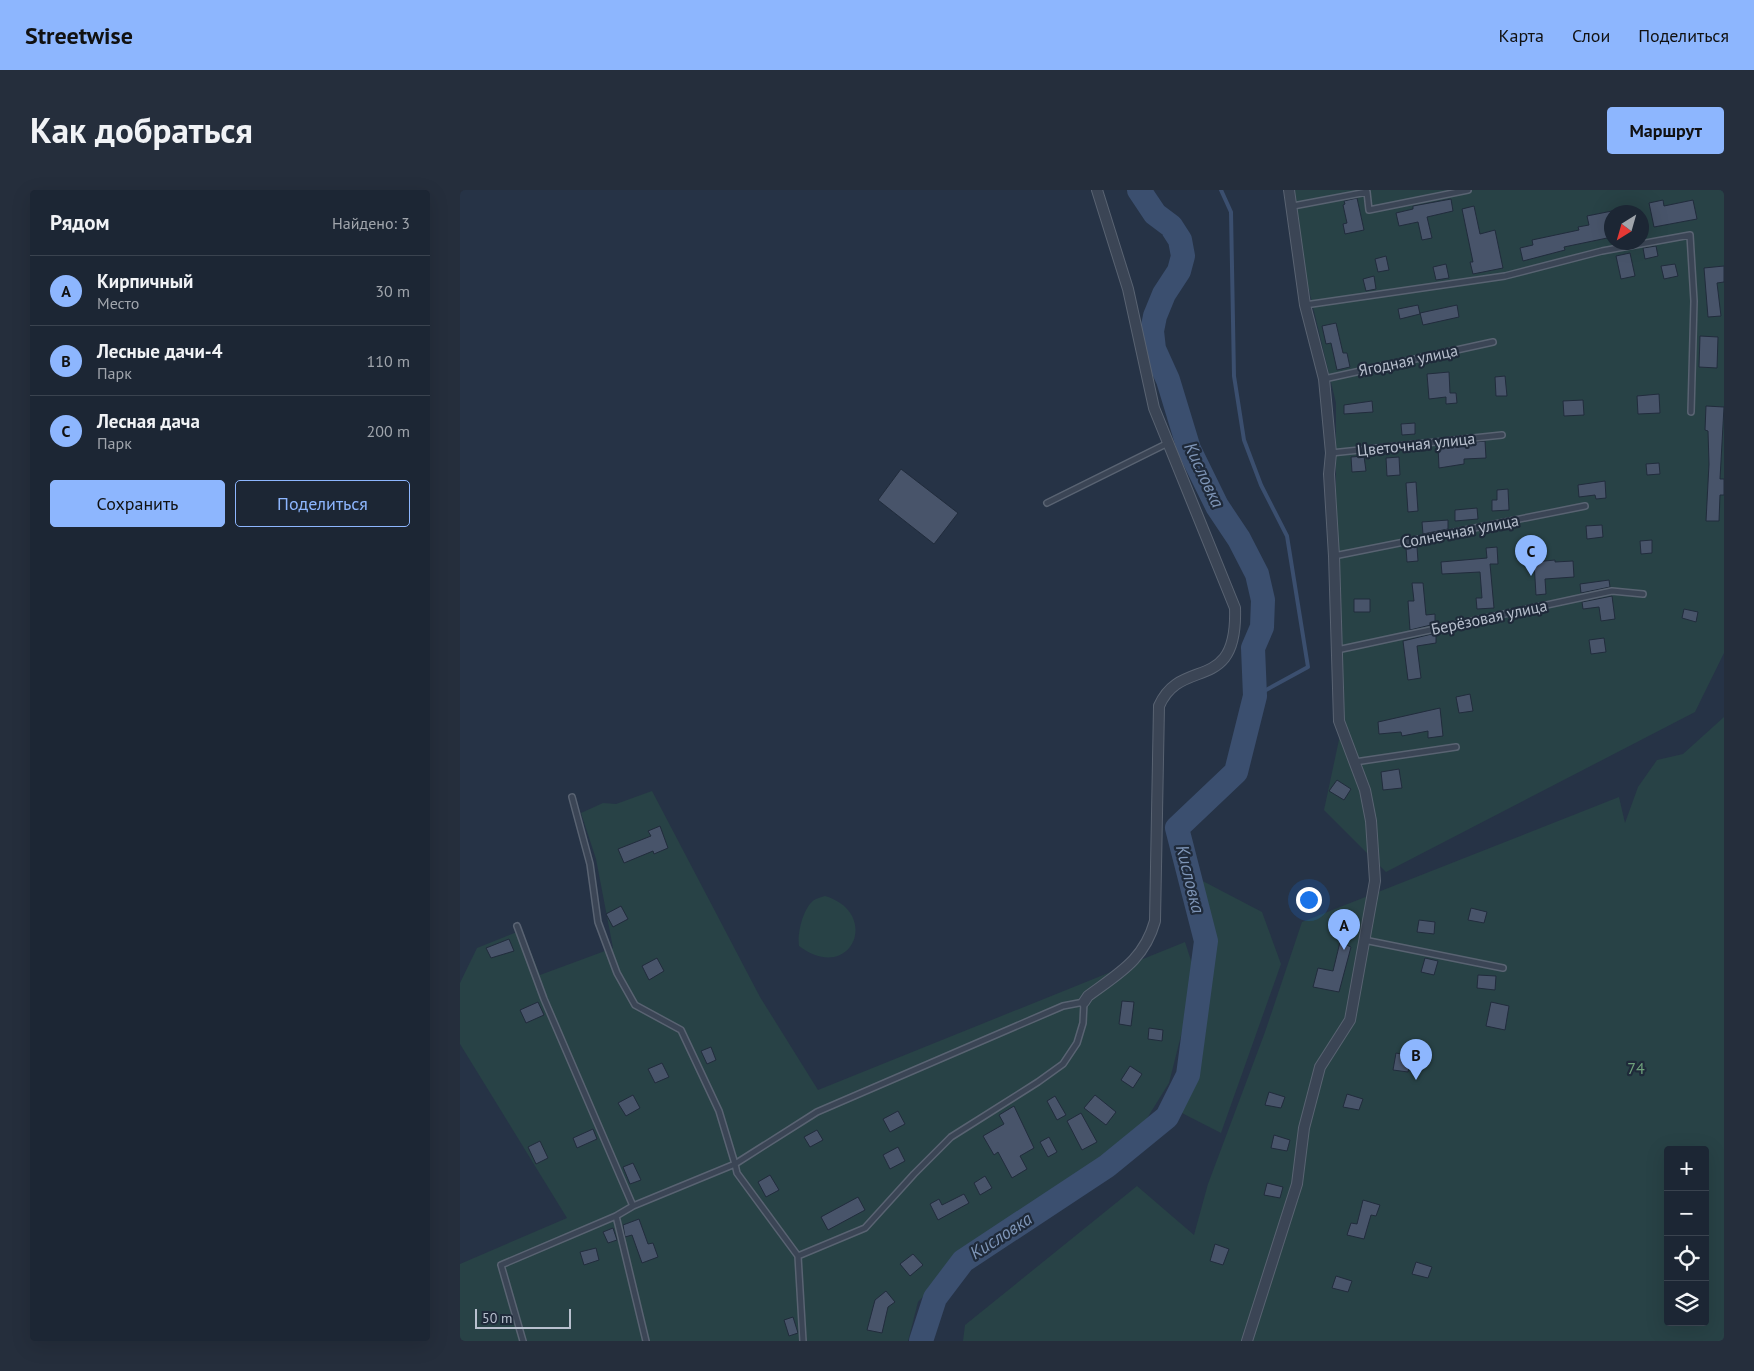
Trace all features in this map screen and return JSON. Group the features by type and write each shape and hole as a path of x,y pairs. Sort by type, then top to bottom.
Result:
{"street":[{"path":"1084,1002 1088,996 1132,964 1146,944 1155,921 1158,706 1172,685 1216,666 1233,644 1235,628 1235,608 1154,408 1128,289 1097,190"},
{"path":"1247,1341 1297,1184 1304,1128 1320,1067 1350,1020 1375,881 1371,821 1366,790 1339,721 1334,556 1329,474 1331,453 1324,378 1305,305 1293,206 1289,190"}],"lane":[{"path":"1293,206 1367,192 1369,210 1468,190"},
{"path":"1305,305 1505,276 1602,251 1690,236 1694,301 1691,412"},
{"name":"Ягодная улица","path":"1324,378 1493,342"},
{"name":"Цветочная улица","path":"1331,453 1502,435"},
{"path":"1047,503 1168,443"},
{"name":"Солнечная улица","path":"1334,556 1585,506"},
{"name":"Берёзовая улица","path":"1336,650 1612,591 1643,594"},
{"path":"1356,762 1456,746"},
{"path":"572,797 590,864 598,922 618,973 635,1005 681,1030 720,1111 737,1173 798,1256 803,1341"},
{"path":"517,926 544,999 633,1206"},
{"path":"1364,940 1503,968"},
{"path":"523,1341 501,1265 616,1216 633,1206 735,1164 817,1112 1063,1006 1084,1002 1084,1023 1077,1043 1063,1064 951,1137 865,1228 798,1256"},
{"path":"616,1216 646,1341"}],"green space":[{"path":"1285,190 1724,190 1724,653 1695,712 1386,872 1324,810 1343,721 1336,500 1336,403"},
{"name":"74","path":"1724,717 1724,1341 963,1341 965,1325 1137,1186 1194,1235 1208,1184 1265,1032 1302,922 1619,797 1625,823 1638,787 1657,760 1683,754"},
{"path":"652,791 760,997 818,1090 1185,942 1196,976 1169,1083 1131,1144 1081,1171 967,1248 918,1302 908,1341 460,1341 460,1264 567,1218 460,1044 460,983 477,948 522,930 540,975 613,948 596,859 581,813 603,803 616,804"},
{"path":"1197,878 1262,912 1281,964 1221,1133 1176,1110 1191,1081 1204,995"},
{"path":"825,896 842,905 852,916 856,930 853,942 845,952 833,957 817,956 799,946 800,928 807,909 814,900"}],"building":[{"path":"1357,198 1364,230 1345,234 1343,224 1347,223 1343,205 1345,204 1344,201"},
{"path":"1451,199 1453,211 1427,217 1432,238 1422,240 1418,222 1399,226 1396,213 1413,209 1413,206"},
{"path":"1663,200 1664,206 1693,200 1697,219 1654,227 1649,203"},
{"path":"1474,206 1480,234 1495,230 1503,268 1473,274 1470,262 1473,262 1462,209"},
{"path":"1604,213 1604,239 1564,247 1565,250 1523,261 1520,248 1533,245 1532,240 1579,230 1578,227 1589,225 1587,216"},
{"path":"1656,246 1658,256 1645,259 1643,250 1649,250 1649,247"},
{"path":"1630,253 1635,276 1621,279 1616,256"},
{"path":"1386,256 1389,270 1378,272 1375,259"},
{"path":"1446,264 1449,278 1436,280 1433,267"},
{"path":"1675,264 1678,276 1664,279 1661,266"},
{"path":"1724,266 1724,282 1717,283 1721,316 1708,317 1704,268"},
{"path":"1374,276 1376,289 1366,291 1363,279"},
{"path":"1418,305 1420,314 1400,319 1398,309"},
{"path":"1457,305 1459,317 1423,325 1420,313"},
{"path":"1336,323 1343,353 1347,353 1350,367 1337,370 1331,343 1326,344 1322,326"},
{"path":"1700,336 1718,337 1717,368 1699,367"},
{"path":"1449,372 1450,393 1456,393 1457,403 1446,404 1446,397 1429,399 1427,374"},
{"path":"1505,376 1507,396 1496,396 1495,377"},
{"path":"1659,394 1660,413 1638,414 1637,396"},
{"path":"1583,400 1584,415 1564,416 1563,401"},
{"path":"1372,401 1373,412 1344,414 1344,405"},
{"path":"1706,406 1724,407 1720,479 1724,479 1724,495 1720,495 1719,521 1706,521 1709,464 1708,431 1705,430"},
{"path":"1415,423 1415,434 1402,435 1401,424"},
{"path":"1485,441 1486,458 1464,459 1464,464 1439,468 1438,446"},
{"path":"1364,456 1366,471 1352,472 1351,457"},
{"path":"1399,457 1400,475 1387,476 1386,458"},
{"path":"1659,463 1660,474 1647,475 1646,464"},
{"path":"901,469 958,513 934,544 878,500"},
{"path":"1605,481 1606,498 1596,499 1595,495 1579,497 1578,485"},
{"path":"1416,482 1418,511 1408,512 1406,483"},
{"path":"1508,489 1509,510 1492,511 1492,500 1497,500 1497,490"},
{"path":"1477,508 1478,519 1455,521 1455,510"},
{"path":"1448,520 1448,529 1423,534 1422,522"},
{"path":"1602,525 1603,537 1587,539 1586,526"},
{"path":"1652,540 1652,553 1641,554 1640,541"},
{"path":"1417,547 1418,561 1407,562 1406,548"},
{"path":"1497,547 1498,564 1490,564 1494,608 1477,609 1476,598 1482,598 1480,572 1442,574 1441,562 1487,558 1486,548"},
{"path":"1555,560 1555,562 1573,561 1574,577 1545,579 1546,594 1536,595 1534,562"},
{"path":"1609,580 1610,587 1581,593 1580,584"},
{"path":"1412,583 1423,583 1426,615 1435,614 1435,624 1410,630 1408,601 1414,601"},
{"path":"1612,596 1615,619 1601,621 1599,607 1583,609 1582,602"},
{"path":"1354,599 1370,599 1370,612 1354,612"},
{"path":"1684,609 1698,612 1696,622 1682,618"},
{"path":"1436,633 1436,643 1417,646 1421,678 1408,680 1403,641"},
{"path":"1604,638 1606,652 1591,654 1589,640"},
{"path":"1470,694 1473,711 1459,713 1456,697"},
{"path":"1440,708 1443,736 1428,738 1428,731 1402,736 1401,732 1379,734 1378,722"},
{"path":"1399,769 1402,788 1383,790 1381,772"},
{"path":"1337,780 1351,789 1344,800 1329,791"},
{"path":"660,826 668,848 654,854 653,851 624,863 618,849 651,836 648,831"},
{"path":"621,906 628,919 613,927 606,914"},
{"path":"1471,908 1487,912 1484,923 1468,920"},
{"path":"1419,920 1435,922 1434,934 1417,932"},
{"path":"509,939 514,951 491,958 486,948"},
{"path":"1340,942 1351,947 1339,992 1313,987 1318,968 1333,971"},
{"path":"657,958 664,971 649,980 642,966"},
{"path":"1425,958 1438,961 1434,975 1421,972"},
{"path":"1478,975 1496,976 1495,990 1477,988"},
{"path":"1122,1001 1134,1002 1131,1026 1119,1024"},
{"path":"538,1002 544,1015 526,1023 520,1010"},
{"path":"1491,1002 1509,1006 1505,1030 1486,1026"},
{"path":"1149,1028 1163,1030 1162,1041 1148,1039"},
{"path":"711,1047 716,1060 707,1064 701,1051"},
{"path":"1396,1053 1411,1056 1408,1072 1393,1070"},
{"path":"662,1063 669,1077 655,1083 648,1069"},
{"path":"1130,1066 1142,1074 1133,1088 1121,1080"},
{"path":"1269,1092 1285,1097 1281,1108 1265,1105"},
{"path":"1347,1094 1363,1099 1359,1110 1343,1107"},
{"path":"633,1095 640,1108 626,1116 618,1103"},
{"path":"1095,1095 1116,1112 1106,1125 1084,1108"},
{"path":"1055,1096 1066,1115 1057,1120 1047,1101"},
{"path":"1014,1106 1034,1148 1020,1156 1027,1169 1012,1178 998,1152 994,1155 983,1136 1004,1124 999,1115"},
{"path":"898,1111 905,1124 890,1132 883,1119"},
{"path":"1081,1113 1097,1142 1082,1150 1067,1121"},
{"path":"593,1129 597,1139 577,1148 573,1138"},
{"path":"817,1130 823,1140 810,1147 804,1137"},
{"path":"1274,1135 1290,1140 1287,1151 1271,1148"},
{"path":"1049,1137 1057,1152 1048,1157 1040,1142"},
{"path":"540,1141 548,1158 536,1164 528,1147"},
{"path":"898,1147 905,1161 890,1169 883,1155"},
{"path":"633,1163 641,1180 630,1184 623,1167"},
{"path":"770,1175 779,1190 766,1197 758,1182"},
{"path":"985,1176 992,1188 980,1195 974,1183"},
{"path":"1267,1183 1283,1187 1280,1198 1264,1195"},
{"path":"964,1194 969,1203 938,1220 930,1204 939,1199 942,1205"},
{"path":"858,1197 865,1210 828,1230 821,1217"},
{"path":"1363,1200 1380,1205 1376,1216 1371,1215 1364,1239 1347,1235 1351,1223 1357,1224"},
{"path":"639,1219 648,1244 653,1243 658,1257 642,1263 632,1235 625,1237 623,1225"},
{"path":"613,1228 617,1240 608,1243 603,1232"},
{"path":"1215,1244 1229,1249 1223,1265 1210,1261"},
{"path":"596,1248 599,1260 584,1265 580,1252"},
{"path":"913,1254 923,1265 910,1276 900,1264"},
{"path":"1416,1262 1432,1267 1428,1278 1412,1274"},
{"path":"1336,1276 1352,1281 1348,1292 1332,1288"},
{"path":"886,1291 895,1302 888,1307 882,1333 867,1330 875,1300"},
{"path":"793,1317 798,1333 789,1336 784,1320"}],"waterway":[{"name":"Кисловка","path":"921,1341 935,1298 963,1261 1107,1166 1167,1117 1188,1075 1206,941 1177,828 1236,772 1255,696 1253,648 1262,627 1263,600 1257,574 1239,539 1217,506 1189,449 1168,380 1154,349 1152,331 1155,316 1164,294 1179,271 1183,256 1180,240 1171,226 1155,214 1139,190"},
{"path":"1221,190 1231,212 1234,376 1244,440 1261,485 1287,536 1308,667 1255,696"}],"place":[{"name":"Лесная дача","path":"1531,576"},
{"name":"Кирпичный","path":"1344,950"},
{"name":"Лесные дачи-4","path":"1416,1080"}]}
